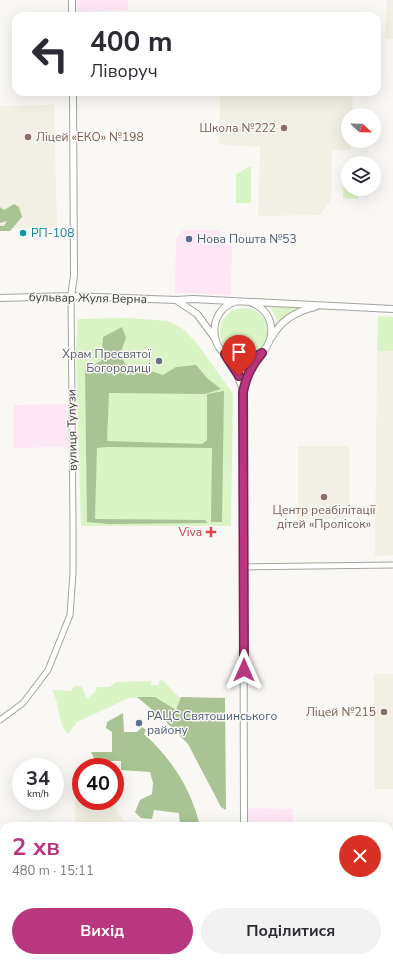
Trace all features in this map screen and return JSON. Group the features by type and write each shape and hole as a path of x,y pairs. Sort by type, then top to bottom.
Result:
{"street":[{"path":"72,0 72,12"},
{"name":"вулиця Тулузи","path":"0,720 24,703 48,670 70,615 73,573 71,296 74,276 73,96"},
{"name":"бульвар Жуля Верна","path":"0,298 71,296 176,300 193,299 393,309"},
{"path":"176,300 197,314 214,337 235,368 243,392"},
{"path":"214,337 215,323 219,314 226,307 238,302"},
{"path":"244,822 243,392 246,378 251,367 270,341 272,331 267,314 261,308 250,302"},
{"name":"бульвар Жуля Верна","path":"270,341 281,324 292,316 306,309 321,306"},
{"path":"225,354 238,359 248,360 262,353"},
{"path":"244,567 393,565"}],"shaded area":[{"path":"77,0 128,0 128,10 77,12"},
{"path":"387,0 393,0 393,39 385,38"},
{"path":"220,96 353,96 352,108 341,108 341,148 351,148 351,150 332,150 331,200 320,215 258,216 260,147 219,144"},
{"name":"Ліцей «ЕКО» №198","path":"54,105 57,228 0,229 0,106"},
{"path":"183,230 218,230 225,245 232,246 231,295 175,293 176,239"},
{"path":"377,351 393,351 393,555 375,556"},
{"path":"68,404 68,447 13,448 14,405"},
{"name":"Центр реабілітації дітей «Пролісок»","path":"298,446 349,446 350,519 298,519"},
{"name":"Ліцей №215","path":"374,674 393,674 393,789 375,789"},
{"path":"247,808 293,809 293,822 247,822"},
{"path":"75,810 116,810 125,822 75,822"}],"green space":[{"path":"251,166 251,203 236,203 236,174"},
{"path":"343,196 358,196 358,199 343,198"},
{"path":"14,204 19,207 22,217 10,231 0,231 0,226 4,226 7,221 0,223 0,207 4,210"},
{"path":"270,306 301,306 278,323"},
{"path":"244,308 253,310 261,315 266,323 268,332 266,341 261,349 253,354 244,356 235,354 227,349 222,341 220,332 222,323 227,315 235,310"},
{"path":"378,316 393,317 393,351 377,351"},
{"path":"127,318 168,321 183,329 196,342 233,394 231,526 81,526 76,356 78,319"},
{"path":"122,327 126,338 120,354 128,369 144,369 163,375 176,367 196,365 208,379 221,389 205,394 109,393 107,441 202,444 207,440 207,394 224,391 222,522 211,522 212,448 107,447 97,448 95,519 205,520 208,523 109,524 87,522 85,370 101,361 103,337"},
{"path":"162,680 181,699 176,711 155,697 129,698 77,722 68,734 60,719 55,695 52,690 71,691 77,686 82,687 87,699 96,691 97,687 110,687 116,682 151,681 151,685 159,685 159,681"},
{"path":"137,697 155,697 176,710 181,697 225,698 226,810 221,807 188,744 162,718"},
{"path":"123,713 124,732 137,732 142,727 146,730 144,734 172,764 186,787 199,822 180,822 179,813 154,810 152,819 141,818 135,812 140,800 152,794 153,783 150,772 124,770 124,758 94,758 91,752 112,752 112,732 106,728 107,722"}],"place":[{"name":"Школа №222","path":"284,128"},
{"name":"Ліцей «ЕКО» №198","path":"28,137"},
{"name":"РП-108","path":"23,233"},
{"name":"Нова Пошта №53","path":"189,239"},
{"name":"Храм Пресвятої Богородиці","path":"159,361"},
{"name":"Центр реабілітації дітей «Пролісок»","path":"324,497"},
{"name":"Viva","path":"211,532"},
{"name":"Ліцей №215","path":"384,712"},
{"name":"РАЦС Святошинського району","path":"139,723"}],"route":[{"path":"239,376 225,354 230,357 248,360 262,353 251,367 246,378 243,392 244,670"}]}
